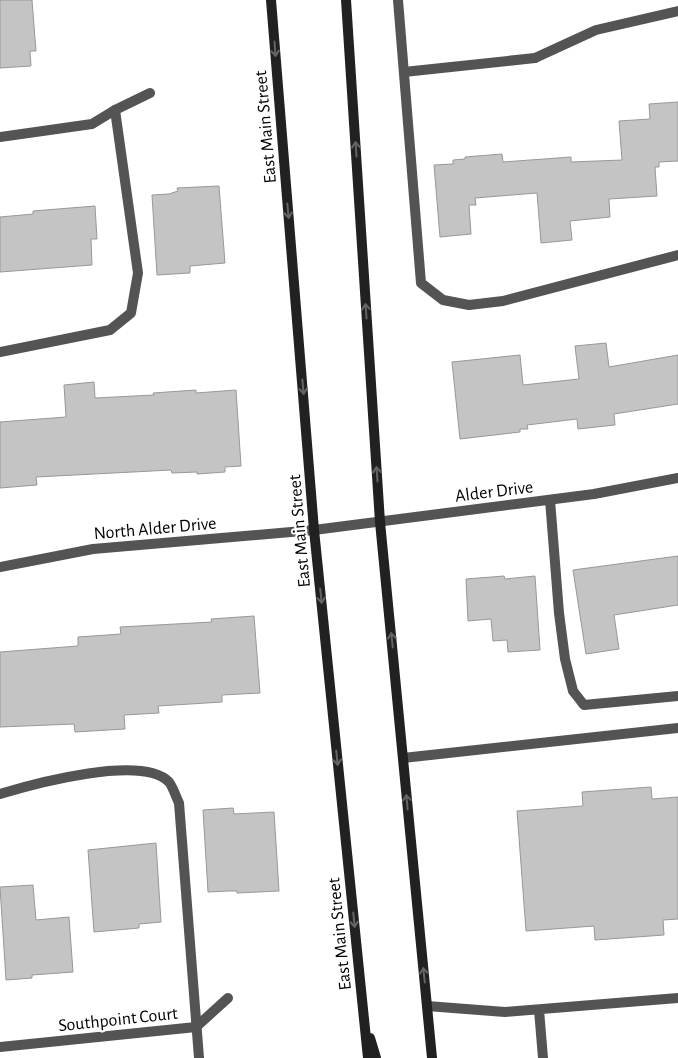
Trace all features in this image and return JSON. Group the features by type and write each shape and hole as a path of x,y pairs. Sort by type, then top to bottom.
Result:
{"main road":[{"name":"East Main Street","path":"271,0 314,530 368,1058"},
{"path":"346,0 380,522 432,1058"},
{"path":"363,1016 376,1058"}],"street":[{"path":"398,0 420,283 443,300 469,305 503,301 678,255"},
{"path":"404,72 535,58 596,30 678,11"},
{"path":"0,137 92,124 115,110 150,93"},
{"path":"0,352 110,330 131,313 138,273 115,110"},
{"name":"Alder Drive","path":"314,530 594,494 678,478"},
{"path":"550,500 558,613 565,659 573,691 584,705 678,696"},
{"name":"North Alder Drive","path":"0,567 93,549 314,530"},
{"path":"403,758 678,728"},
{"path":"0,794 50,779 113,771 150,773 168,782 179,803 199,1058"},
{"name":"Southpoint Court","path":"0,1047 196,1027 228,998"},
{"path":"427,1006 505,1012 678,998"},
{"path":"539,1010 543,1058"}],"building":[{"path":"0,0 32,0 36,51 30,51 31,66 0,68"},
{"path":"678,102 678,161 659,162 659,167 655,167 657,196 609,199 610,217 570,221 572,240 541,243 537,193 475,198 476,205 469,205 471,234 440,237 434,165 453,164 453,160 465,159 465,157 502,154 503,162 571,157 571,162 622,160 619,121 650,119 649,104"},
{"path":"219,186 225,263 190,266 190,273 157,275 152,195 169,194 178,191 177,188"},
{"path":"95,206 97,239 91,239 92,265 0,272 0,217 33,214 33,211"},
{"path":"606,343 609,367 678,355 678,404 614,414 615,425 578,429 577,419 527,425 528,429 520,429 520,432 460,439 452,362 520,355 523,385 579,379 575,346"},
{"path":"94,382 95,398 154,395 153,393 196,390 196,393 236,390 241,466 225,467 225,472 197,474 197,472 172,473 171,470 36,477 37,485 0,488 0,422 66,417 64,385"},
{"path":"678,556 678,605 614,615 619,649 586,654 573,570"},
{"path":"504,576 505,579 535,576 540,650 508,652 507,640 493,641 491,619 468,621 466,579"},
{"path":"254,616 260,693 222,695 222,702 158,706 159,713 124,715 125,729 75,732 74,724 0,727 0,652 78,646 78,637 121,634 120,627 212,622 211,619"},
{"path":"651,787 652,799 678,797 678,919 663,920 664,935 595,940 594,926 526,931 517,811 583,806 582,792"},
{"path":"233,808 234,814 274,812 279,891 208,892 203,810"},
{"path":"156,843 161,922 139,924 139,928 94,932 88,850"},
{"path":"33,885 36,920 69,917 73,972 32,975 32,978 6,980 0,887"}]}
